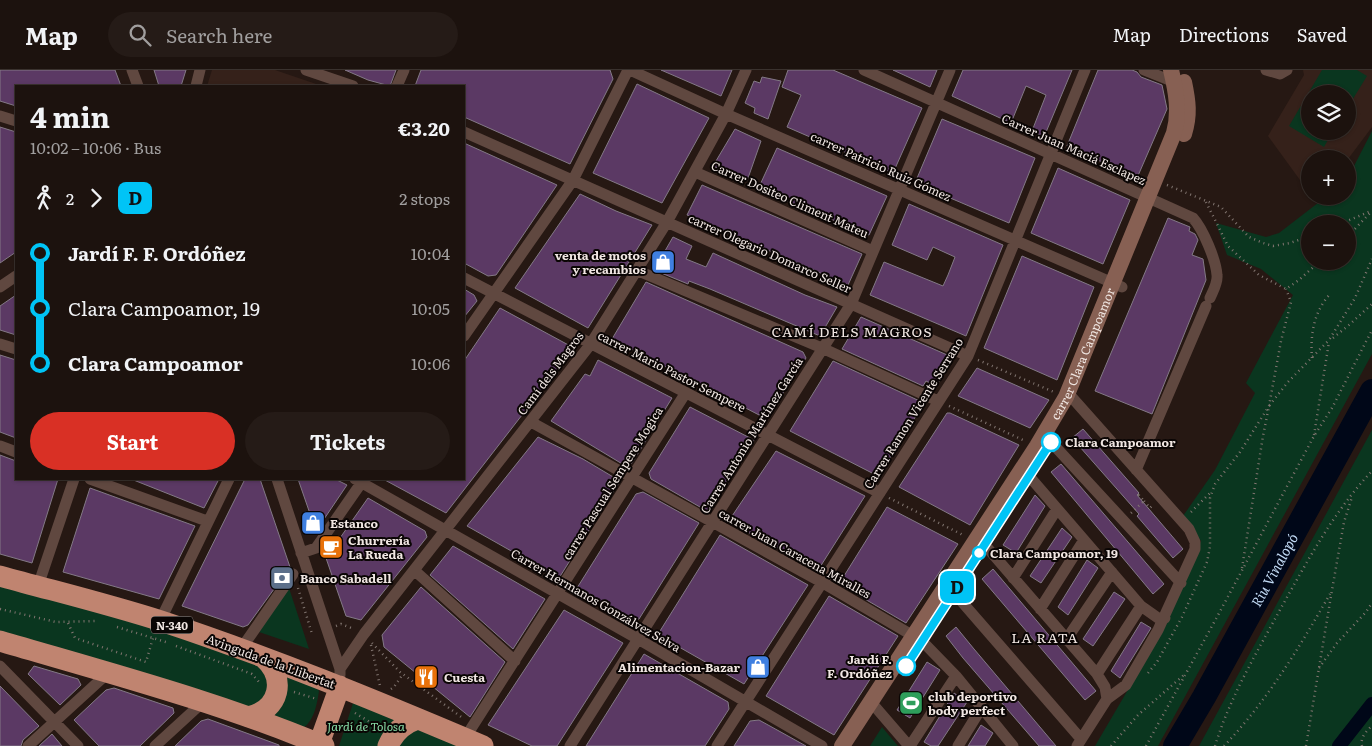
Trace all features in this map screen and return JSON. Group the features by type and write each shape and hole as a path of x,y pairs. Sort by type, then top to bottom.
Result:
{"highway":[{"name":"Avinguda de la Llibertat","path":"0,576 38,586 156,630 241,649 417,719 474,737"},
{"name":"Avinguda de la Llibertat","path":"0,641 109,672 202,702 248,717 320,745 338,687"},
{"path":"248,717 269,706 276,692 276,676 269,662 263,657"},
{"path":"390,743 402,726 417,719"}],"street":[{"path":"132,70 138,85"},
{"path":"196,85 200,70"},
{"path":"306,70 335,75 351,85"},
{"path":"397,85 404,70"},
{"path":"465,335 573,180 629,70"},
{"name":"carrer Patricio Ruiz Gómez","path":"629,70 1117,285"},
{"name":"Camí dels Magros","path":"338,687 367,637 414,570 590,345 667,222 726,114 746,70"},
{"name":"Carrer Juan Maciá Esclapez","path":"864,70 1052,153 1193,218 1199,224 1214,262 1217,276 1208,302 1136,470"},
{"name":"Carrer Antonio Martínez García","path":"570,746 851,304 950,70"},
{"name":"Carrer Ramon Vicente Serrano","path":"717,746 968,356 1085,70"},
{"path":"1144,70 1176,74 1177,100 1183,121"},
{"path":"1266,70 1280,74 1287,71"},
{"path":"0,116 15,121"},
{"name":"carrer Clara Campoamor","path":"1152,199 1163,184 1183,121"},
{"name":"carrer Clara Campoamor","path":"855,746 875,706 979,541 1044,444 1069,397 1117,285 1183,121"},
{"name":"carrer Olegario Domarco Seller","path":"465,132 968,356"},
{"name":"Carrer Dositeo Climent Mateu","path":"695,172 873,251"},
{"path":"636,270 822,348 938,401"},
{"path":"0,287 15,277"},
{"name":"carrer Mario Pastor Sempere","path":"465,278 590,345 880,493"},
{"path":"0,344 15,349"},
{"name":"carrer Pascual Sempere Mogica","path":"474,737 515,661 685,394"},
{"path":"962,602 1079,743 1107,699 1126,685 1165,618 1196,549 1195,542 1186,525 1069,397"},
{"name":"carrer Juan Caracena Miralles","path":"531,422 823,583 918,639 956,676 1008,744"},
{"path":"1044,444 1123,520 1181,583"},
{"path":"0,446 15,452"},
{"path":"1025,473 1141,606 1158,618 1165,618"},
{"path":"38,586 74,480"},
{"path":"93,480 207,521"},
{"path":"156,630 207,521 228,480"},
{"path":"277,480 301,552 338,687"},
{"path":"301,552 316,548 360,480"},
{"name":"Carrer Hermanos Gonzálvez Selva","path":"360,480 822,746"},
{"path":"1013,578 1058,509"},
{"path":"1040,609 1084,540"},
{"path":"979,541 1097,674 1104,687 1107,699"},
{"path":"414,570 515,661"},
{"path":"1066,640 1112,572"},
{"path":"241,649 293,574"},
{"path":"1097,674 1141,606"},
{"path":"3,670 78,746"},
{"path":"28,746 109,672"},
{"path":"875,706 910,746 956,676"},
{"path":"155,746 202,702"},
{"name":"carrer Clara Campoamor","path":"842,746 875,706"},
{"path":"958,746 982,708"}],"path":[{"path":"1163,184 1221,207 1249,237 1263,243 1273,246 1301,239"},
{"path":"1205,201 1228,246 1259,275 1286,289 1291,302 1280,341 1242,572"},
{"path":"1356,218 1372,211"},
{"path":"1356,228 1372,211"},
{"path":"1314,436 1318,401 1330,340 1356,298 1372,259"},
{"path":"1286,289 1309,270"},
{"path":"1312,358 1311,341 1315,320 1323,301 1331,293"},
{"path":"1269,406 1288,382 1330,340 1372,304"},
{"path":"1146,746 1314,436 1332,408 1372,330"},
{"path":"968,356 1069,397"},
{"path":"938,401 1044,444"},
{"path":"1215,746 1222,723 1256,654 1314,549 1338,512 1372,471"},
{"path":"1186,525 1213,490"},
{"path":"880,493 979,541"},
{"path":"1123,520 1144,501 1139,495 1141,493"},
{"path":"1306,746 1344,522 1352,495"},
{"path":"293,574 312,634"},
{"path":"1224,746 1271,690 1307,634 1332,590"},
{"path":"1319,668 1337,643 1372,603"},
{"path":"0,609 56,622 97,621"},
{"path":"68,623 75,638 146,662 156,630"},
{"path":"332,627 341,624 367,637 403,674 474,737"},
{"path":"116,626 156,630 252,674 261,685 276,692 338,687 355,713 380,727 384,737 390,743"},
{"path":"367,637 382,694"},
{"path":"1111,746 1138,715 1186,672"},
{"path":"388,690 394,687 403,674"},
{"path":"1362,746 1361,743 1365,734 1372,726"}],"shaded area":[{"path":"212,70 275,70 319,85 207,85"},
{"path":"1303,70 1372,70 1372,127 1355,150 1301,150 1301,181 1268,136 1304,75"}],"green space":[{"path":"1322,70 1357,70 1367,76 1356,94 1356,85 1313,85"},
{"path":"1301,106 1301,133 1289,126"},
{"path":"1372,131 1372,354 1158,746 1095,746 1163,630 1201,541 1183,516 1215,470 1255,393 1246,383 1293,295 1261,269 1227,255 1216,223 1266,237 1279,233 1301,216 1301,270 1356,270 1356,215 1302,215 1315,205 1356,205 1356,162"},
{"path":"1312,140 1328,140 1324,147"},
{"path":"1372,430 1372,746 1199,746"},
{"path":"0,582 259,661 274,685 254,709 0,635"},
{"path":"289,588 309,649 259,632"},
{"path":"282,671 314,685 319,691 312,718 301,729 268,717"},
{"name":"Jardí de Tolosa","path":"354,700 402,719 384,746 339,746"},
{"path":"419,726 468,746 393,746"},
{"path":"882,727 898,746 870,746"}],"building":[{"path":"0,70 115,70 121,85 15,85 15,106 0,101"},
{"path":"154,70 186,70 181,85 159,85"},
{"path":"345,70 396,70 390,85 368,80"},
{"path":"421,70 610,70 613,79 570,164 465,117 465,85 415,85"},
{"path":"661,70 732,70 721,96"},
{"path":"788,70 833,70 922,108 893,173 787,127 801,95 782,87"},
{"path":"893,70 937,70 930,87"},
{"path":"963,70 1072,70 1044,137 1032,131 1046,95 1026,86 1011,123 952,96"},
{"path":"1098,70 1132,70 1141,77 1162,85 1167,109 1137,178 1067,146"},
{"path":"762,77 781,81 768,119 754,113 755,108 745,103 754,81 760,83"},
{"path":"637,84 709,118 662,203 593,173"},
{"path":"942,119 1035,158 1009,223 915,183"},
{"path":"0,127 15,132 15,253 0,263"},
{"path":"735,129 761,141 747,181 713,166"},
{"path":"465,143 557,185 496,275 488,276 465,264"},
{"path":"777,148 887,196 869,235 783,200 759,187"},
{"path":"1058,168 1130,200 1103,264 1031,233"},
{"path":"702,185 862,254 848,285 687,215"},
{"path":"580,194 652,225 588,328 515,288"},
{"path":"909,204 1003,245 966,336 870,295 884,262 943,286 948,275 955,257 933,247 927,260 892,245"},
{"path":"1168,218 1190,227 1189,231 1195,234 1198,240 1192,255 1203,259 1206,280 1152,414 1095,391"},
{"path":"673,237 692,246 686,259 706,267 713,253 805,295 837,307 820,336 710,289 689,281 688,284 654,270"},
{"path":"1022,256 1094,287 1057,380 984,348"},
{"path":"646,282 803,352 806,358 768,416 763,417 612,339"},
{"path":"465,290 474,295 477,301 465,316"},
{"path":"15,296 15,335 0,330 0,306"},
{"path":"500,308 574,348 446,513 385,480 465,480 465,360"},
{"path":"861,317 954,358 936,386 926,381 923,386 842,349"},
{"path":"0,355 15,360 15,438 0,432"},
{"path":"598,360 672,398 632,463 624,465 551,421 585,374 590,376"},
{"path":"833,361 924,403 881,472 874,474 790,431"},
{"path":"977,368 1049,400 1030,428 958,396"},
{"path":"690,407 754,440 707,511 651,479 649,473"},
{"path":"947,413 1019,445 970,525 899,487"},
{"path":"1083,429 1139,493 1137,495 1183,549 1173,558 1137,516 1139,514 1072,438"},
{"path":"538,437 583,459 620,481 559,578 467,526"},
{"path":"776,451 865,496 820,567 815,567 728,522"},
{"path":"0,455 15,461 15,480 58,480 32,563 0,554"},
{"path":"1061,464 1164,584 1153,594 1051,472"},
{"path":"134,480 218,480 204,508"},
{"path":"245,480 260,480 290,567 248,625 243,627 182,606"},
{"path":"298,480 337,480 347,485 316,531"},
{"path":"90,488 195,526 159,599 63,572"},
{"path":"643,492 699,523 639,619 633,620 577,588 636,494"},
{"path":"1035,495 1045,506 1016,553 1003,545"},
{"path":"368,498 425,531 427,537 361,620 346,616 326,558"},
{"path":"887,507 958,544 906,623 839,584"},
{"path":"1062,528 1072,537 1041,583 1030,576"},
{"path":"720,535 808,585 744,684 672,643 661,636 660,631"},
{"path":"453,546 545,599 513,649 430,575"},
{"path":"1087,560 1098,568 1068,615 1058,607"},
{"path":"993,569 1096,691 1085,700 982,579"},
{"path":"421,587 505,662 470,717 384,647 382,635"},
{"path":"1114,592 1125,599 1093,646 1083,639"},
{"path":"829,596 898,636 834,735 766,696"},
{"path":"564,610 623,643 557,746 532,746 488,725"},
{"path":"1141,622 1151,628 1120,678 1111,671"},
{"path":"956,627 1056,746 1039,746 963,658 946,636"},
{"path":"644,654 728,702 729,709 705,746 586,746"},
{"path":"927,662 940,670 910,718 897,710"},
{"path":"34,666 78,679 81,685 60,705 28,674"},
{"path":"0,686 39,726 23,740 21,746 0,746"},
{"path":"114,688 173,708 174,713 140,746 99,746 74,720 106,690"},
{"path":"954,693 967,702 938,746 931,746 924,742"},
{"path":"208,719 279,746 175,746 201,721"},
{"path":"759,720 806,746 734,746 750,721"},
{"path":"981,725 993,733 985,746 968,746"},
{"path":"52,734 62,746 39,746"}],"waterway":[{"name":"Riu Vinalopó","path":"1175,746 1204,697 1372,391"},
{"path":"1339,746 1372,704"}],"bus line":[{"name":"D","path":"906,666 1051,442"}],"place":[{"name":"venta de motos y recambios","path":"663,262"},
{"name":"Clara Campoamor","path":"1051,442"},
{"name":"Estanco","path":"313,523"},
{"name":"Churrería La Rueda","path":"331,547"},
{"name":"Clara Campoamor, 19","path":"979,553"},
{"name":"Banco Sabadell","path":"282,578"},
{"name":"Jardí F. F. Ordóñez","path":"906,666"},
{"name":"Alimentacion-Bazar","path":"758,667"},
{"name":"Cuesta","path":"426,677"},
{"name":"club deportivo body perfect","path":"911,703"}],"district":[{"name":"CAMÍ DELS MAGROS","path":"852,331"},
{"name":"LA RATA","path":"1045,637"}]}
